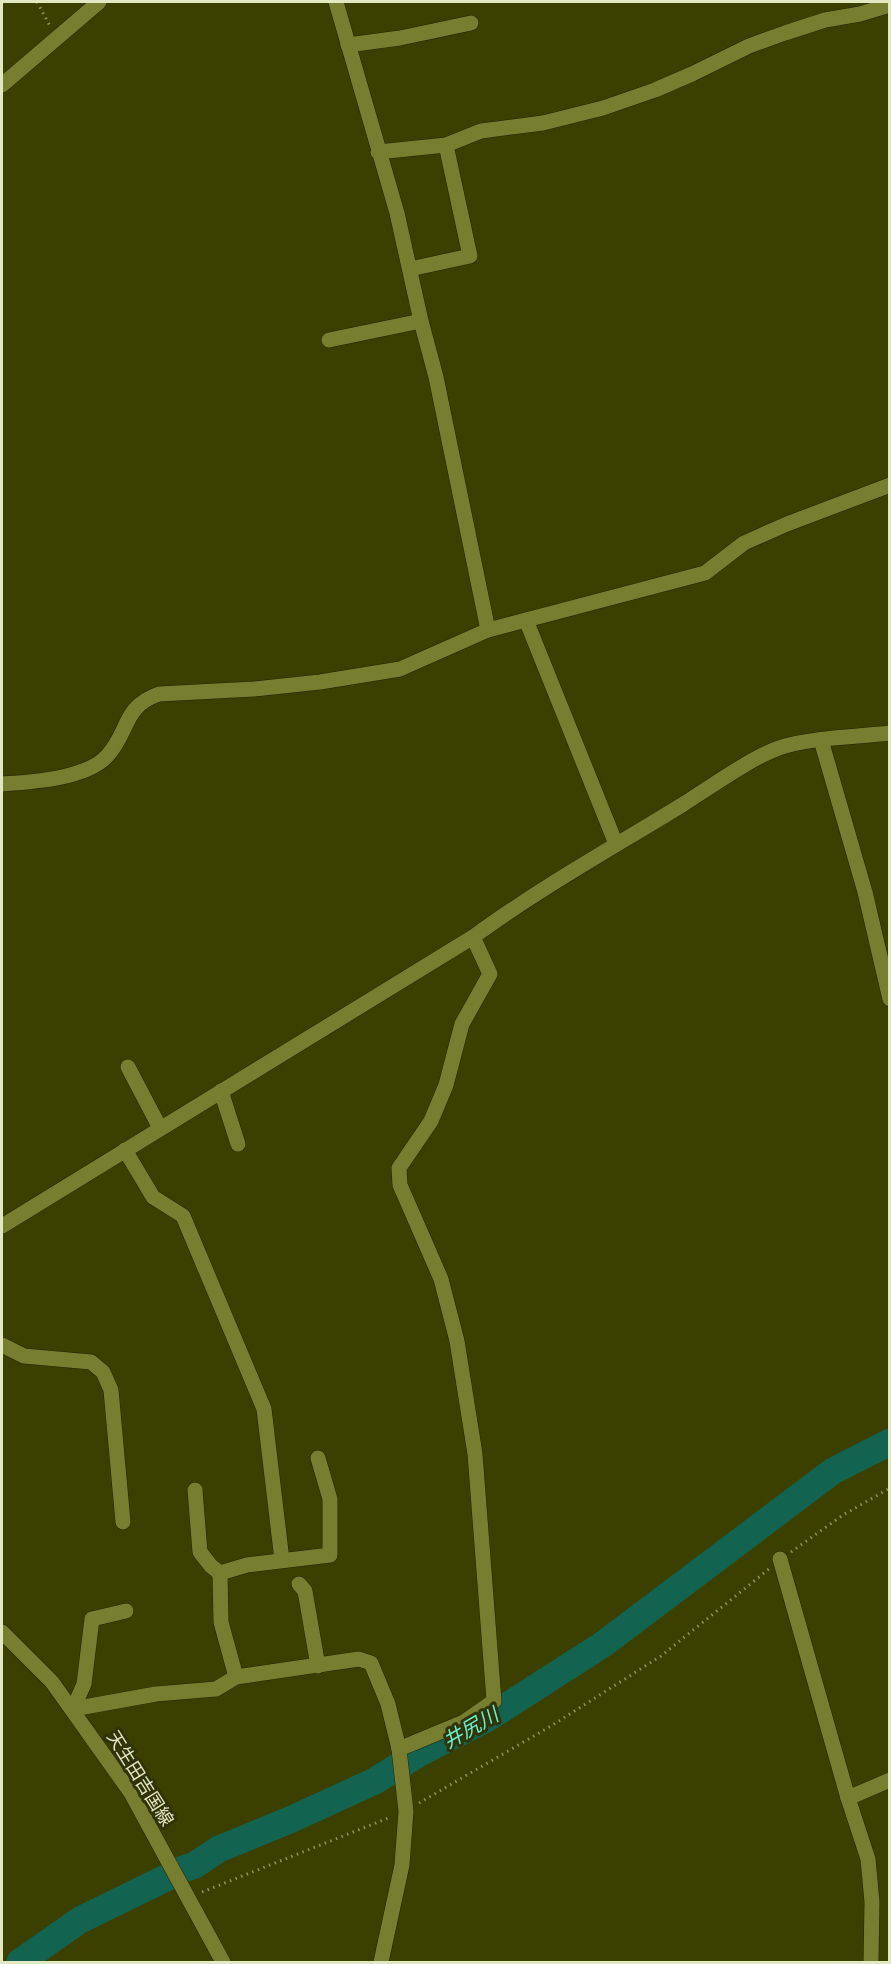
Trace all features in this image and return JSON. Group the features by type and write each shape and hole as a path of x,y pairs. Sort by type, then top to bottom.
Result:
{"street":[{"path":"2,85 99,2"},
{"path":"336,2 397,213 420,321 436,377 488,630"},
{"path":"378,152 446,145 481,131 543,123 603,108 655,90 776,36 825,20 860,14 890,5"},
{"path":"348,45 400,38 471,23"},
{"path":"410,269 470,255 446,145"},
{"path":"329,340 420,321"},
{"path":"2,784 54,778 81,771 96,764 107,757 136,705 144,699 159,694 254,689 329,681 400,669 488,630 705,573 744,543 890,485"},
{"path":"526,620 616,844"},
{"path":"2,1226 473,937 616,844 757,759 784,746 890,734"},
{"path":"821,740 865,892 890,999"},
{"path":"399,1751 464,1722 494,1701 475,1454 457,1341 441,1279 400,1185 399,1168 431,1121 446,1086 462,1024 490,974 473,937"},
{"path":"128,1067 160,1128"},
{"path":"220,1091 238,1144"},
{"path":"125,1150 153,1197 183,1216 264,1409 282,1560"},
{"path":"2,1345 24,1356 91,1362 104,1372 111,1390 123,1522"},
{"path":"220,1573 247,1565 330,1555 330,1499 318,1458"},
{"path":"195,1491 200,1552 210,1566 220,1573"},
{"path":"780,1559 848,1798 868,1859 872,1902 870,1962"},
{"path":"220,1573 221,1622 236,1677"},
{"path":"299,1584 305,1591 318,1666"},
{"path":"73,1709 84,1684 92,1619 126,1611"},
{"name":"天生田吉国線","path":"2,1632 52,1682 131,1793 223,1962"},
{"path":"73,1709 156,1694 216,1689 236,1677 359,1659 371,1663 388,1704 399,1751 406,1811 402,1865 381,1962"},
{"path":"848,1798 890,1780"}],"path":[{"path":"37,2 56,37"},
{"path":"189,1898 406,1811 551,1726 661,1656 780,1559 843,1515 890,1488"}],"waterway":[{"name":"井尻川","path":"20,1962 80,1920 172,1873 195,1865 219,1849 375,1781 418,1754 488,1718 602,1645 833,1471 890,1442"}]}
